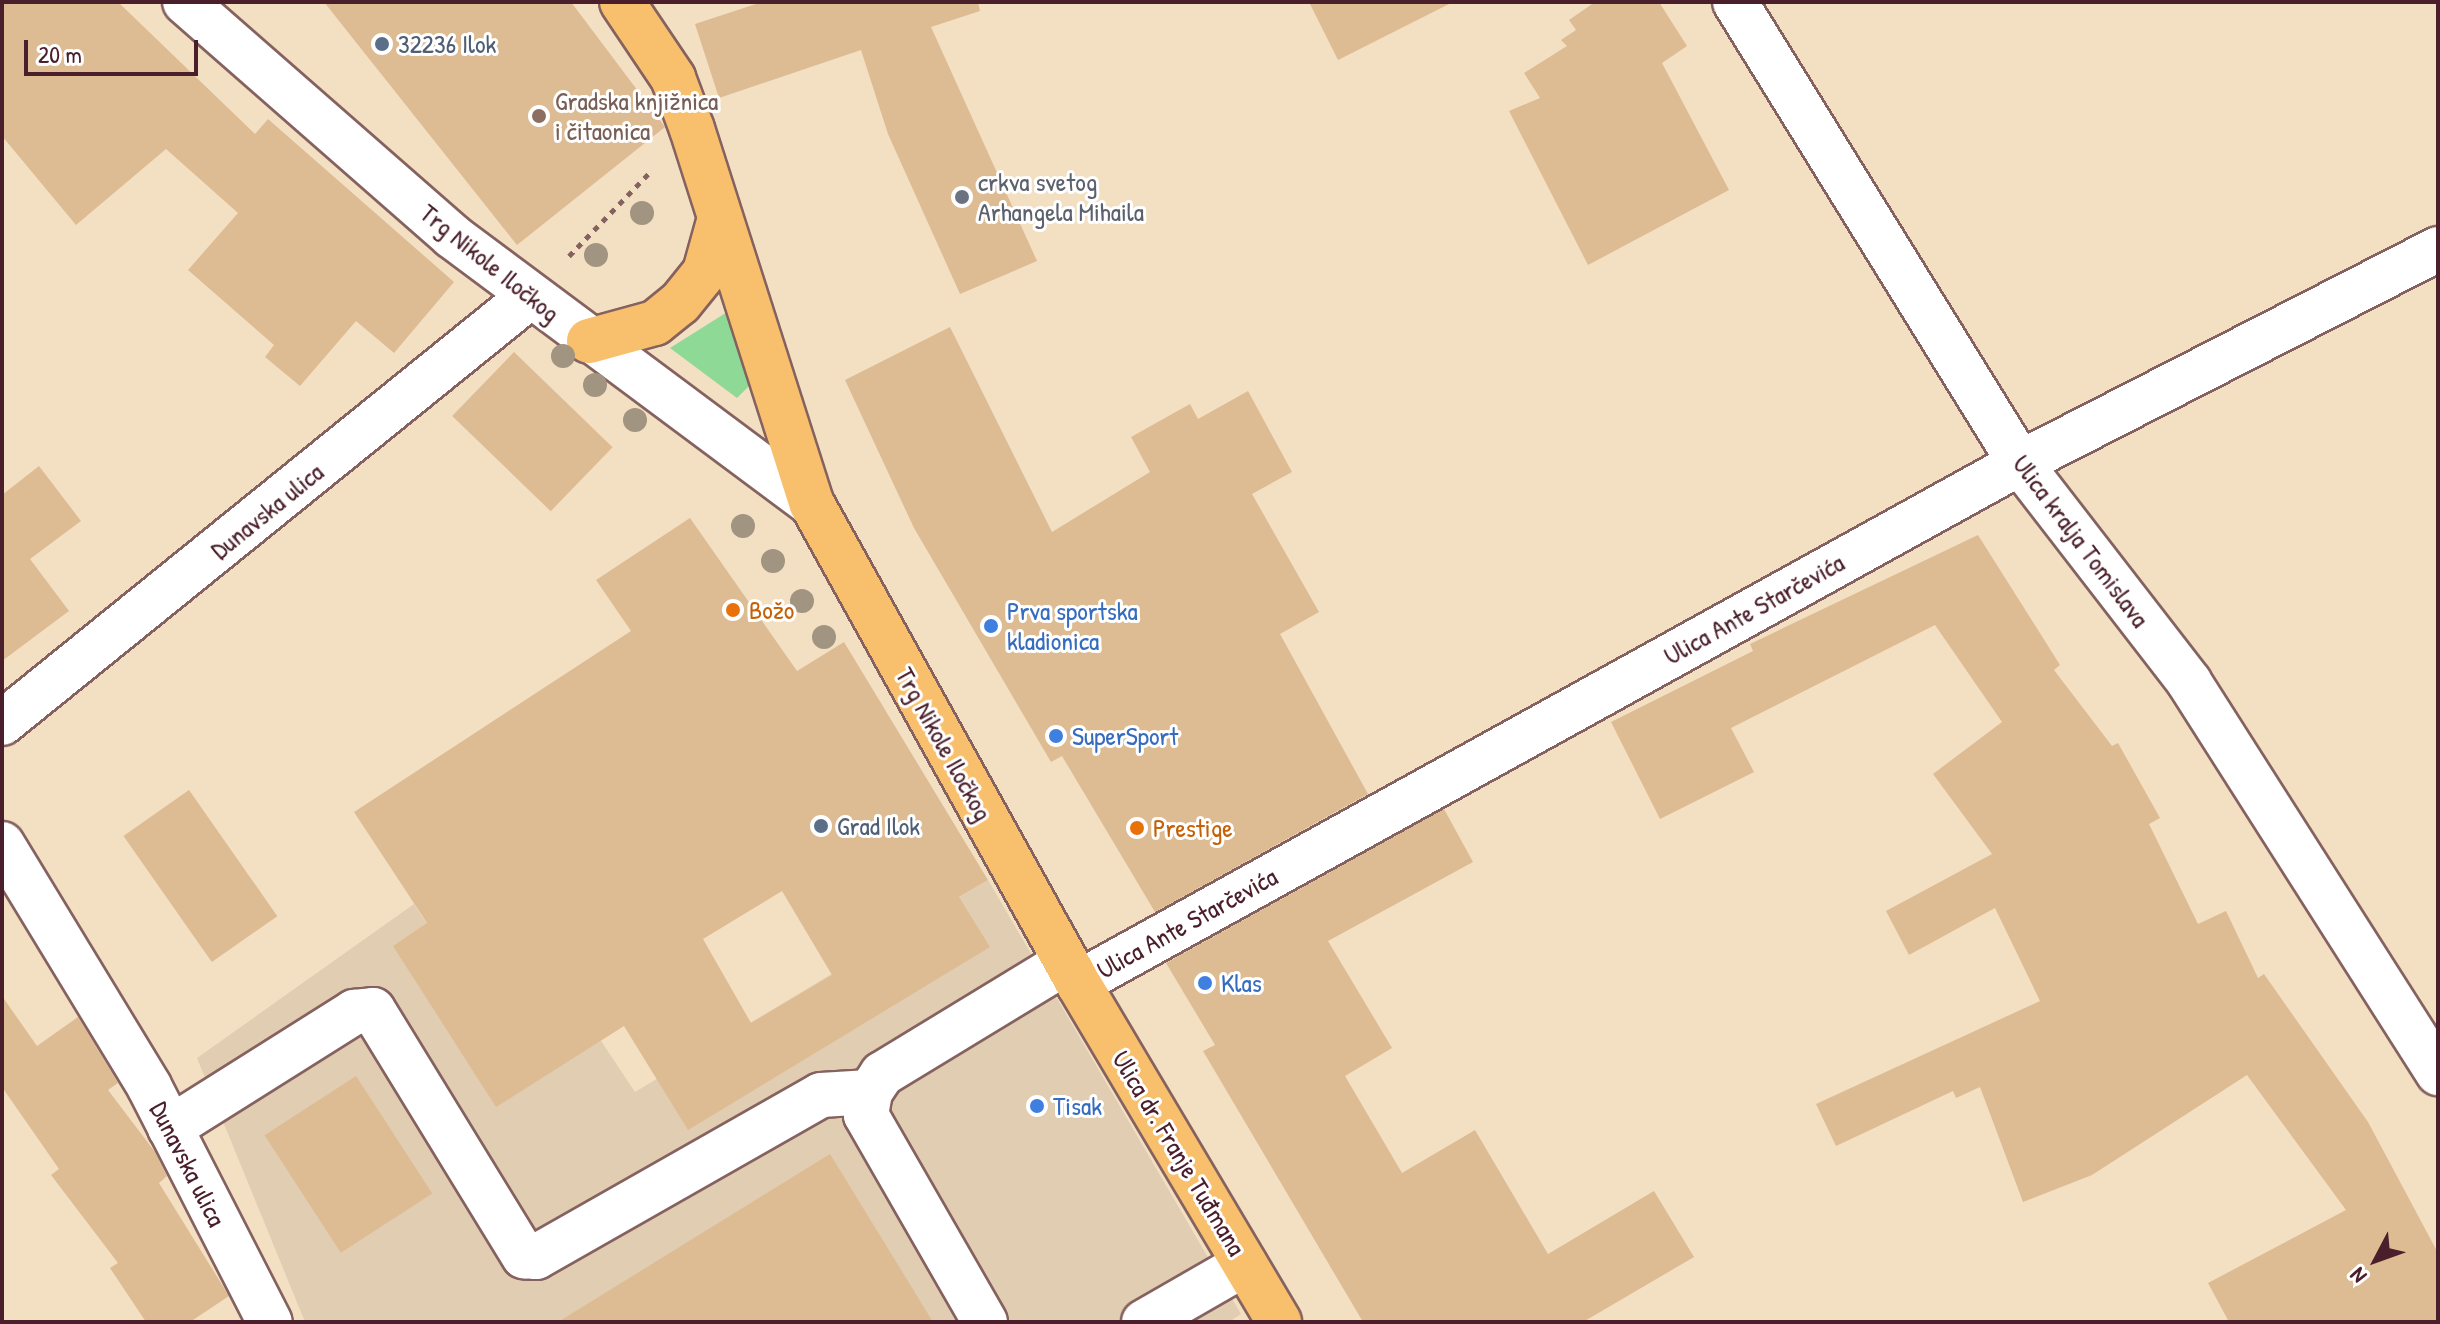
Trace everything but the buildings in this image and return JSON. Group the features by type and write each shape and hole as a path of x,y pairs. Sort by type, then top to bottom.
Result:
{"main road":[{"name":"Trg Nikole Iločkog","path":"622,2 673,78 812,504 1072,973"},
{"path":"589,341 655,323 680,303 705,272 720,218"},
{"name":"Ulica dr. Franje Tuđmana","path":"1072,973 1279,1322"}],"street":[{"name":"Trg Nikole Iločkog","path":"185,2 529,297 812,504"},
{"name":"Ulica kralja Tomislava","path":"1735,2 2020,463 2189,682 2438,1073"},
{"name":"Ulica Ante Starčevića","path":"870,1092 882,1074 2020,463 2438,249"},
{"name":"Dunavska ulica","path":"2,723 529,297"},
{"name":"Dunavska ulica","path":"2,844 170,1128 270,1322"},
{"path":"170,1128 354,1012 373,1010 524,1256 536,1257 821,1095 870,1092 866,1115 985,1322"},
{"path":"1144,1322 1245,1264"}],"path":[{"path":"529,297 692,129"}],"shaded area":[{"path":"494,880 635,1092 988,880 1241,1314 1229,1322 305,1322 197,1058 414,904 427,924"}],"green space":[{"path":"732,309 754,381 737,398 670,348"}],"place":[{"name":"32236 Ilok","path":"382,44"},
{"name":"Gradska knjižnica i čitaonica","path":"539,116"},
{"name":"crkva svetog Arhangela Mihaila","path":"962,197"},
{"name":"Božo","path":"733,610"},
{"name":"Prva sportska kladionica","path":"991,626"},
{"name":"SuperSport","path":"1056,736"},
{"name":"Grad Ilok","path":"821,826"},
{"name":"Prestige","path":"1137,828"},
{"name":"Klas","path":"1205,983"},
{"name":"Tisak","path":"1037,1106"}]}
